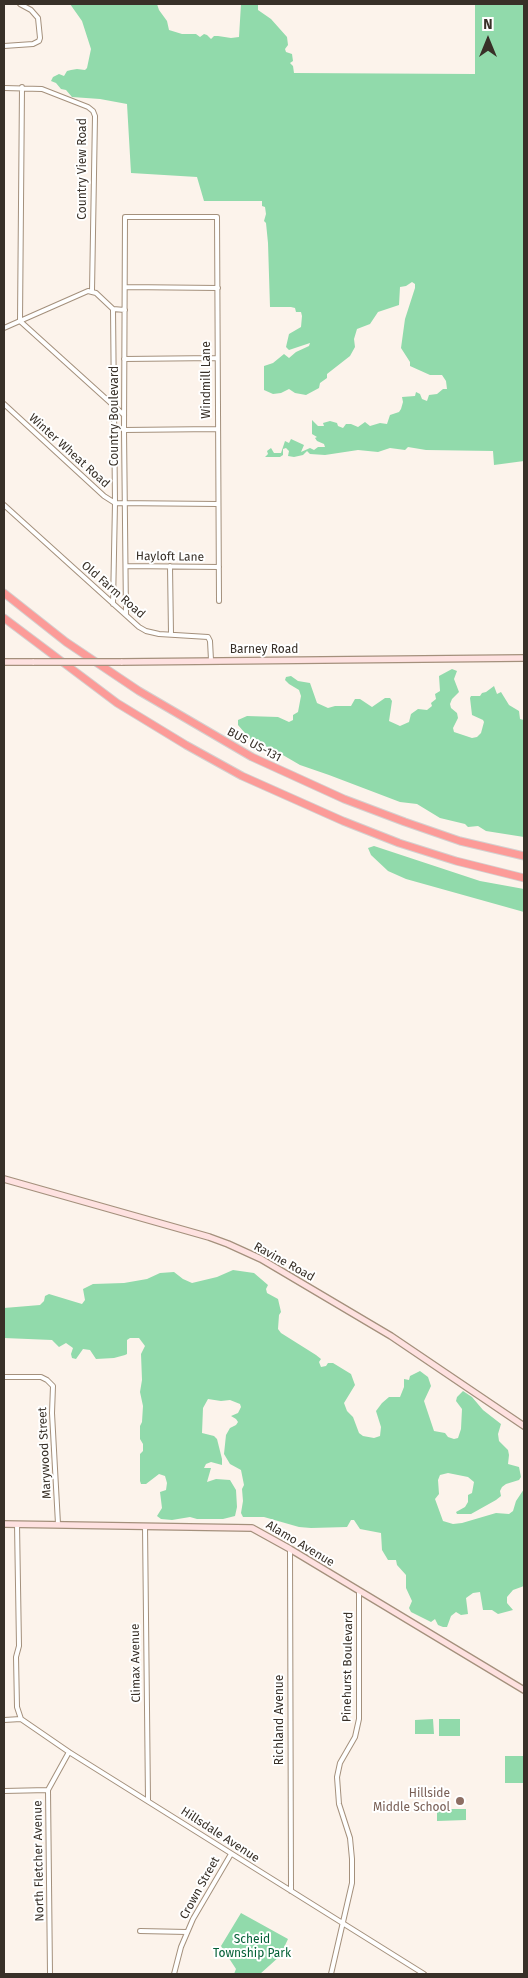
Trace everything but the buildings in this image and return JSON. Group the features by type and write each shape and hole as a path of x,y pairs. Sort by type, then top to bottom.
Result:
{"highway":[{"name":"BUS US-131","path":"4,593 66,642 131,685 252,757 296,779 405,822 460,841 524,856"},
{"path":"4,618 117,703 242,776 343,821 399,843 456,861 524,878"}],"street":[{"path":"4,46 27,45 39,41 41,36 38,18 31,10 20,4"},
{"path":"22,87 20,321 124,415"},
{"name":"Country View Road","path":"4,88 42,89 88,107 93,111 95,116 92,291"},
{"name":"Country Boulevard","path":"126,615 124,430 125,217 217,217"},
{"name":"Windmill Lane","path":"217,217 219,543"},
{"path":"125,287 218,288"},
{"path":"4,328 92,291 96,292 113,309 125,310"},
{"name":"Country Boulevard","path":"113,309 115,503 113,604"},
{"path":"124,359 217,358"},
{"name":"Winter Wheat Road","path":"4,404 104,496 115,503 218,504"},
{"path":"124,430 217,429"},
{"name":"Old Farm Road","path":"4,505 113,604 146,631 208,637 211,660"},
{"name":"Hayloft Lane","path":"126,566 219,568 219,543"},
{"path":"170,566 171,634"},
{"path":"219,568 219,601"},
{"name":"Barney Road","path":"4,662 524,658"},
{"name":"Ravine Road","path":"4,1179 214,1239 261,1259 396,1339 524,1426"},
{"name":"Marywood Street","path":"4,1377 41,1377 49,1381 54,1390 52,1413 58,1524"},
{"name":"Alamo Avenue","path":"4,1524 252,1528 524,1690"},
{"path":"4,1720 21,1719 17,1707 16,1658 19,1646 17,1524"},
{"name":"Climax Avenue","path":"145,1526 148,1800"},
{"name":"Richland Avenue","path":"290,1549 291,1891"},
{"name":"Pinehurst Boulevard","path":"331,1974 351,1889 352,1859 350,1838 338,1797 337,1777 340,1763 355,1737 359,1719 359,1592"},
{"name":"Hillsdale Avenue","path":"21,1719 69,1752 148,1800 230,1854 424,1974"},
{"name":"North Fletcher Avenue","path":"50,1974 48,1790 69,1752"},
{"path":"4,1791 48,1790"},
{"name":"Crown Street","path":"174,1974 176,1960 187,1932 199,1907 230,1854"},
{"name":"Crown Street","path":"140,1931 187,1932"}],"green space":[{"path":"70,4 157,4 167,21 169,30 182,34 196,34 200,37 204,34 211,39 214,36 239,37 241,4 258,4 258,10 271,19 287,37 288,45 285,49 286,52 292,54 293,61 290,63 293,66 294,73 475,74 475,4 524,4 524,461 494,465 493,451 426,450 408,447 405,450 390,448 378,452 358,450 325,455 310,454 307,451 303,455 294,457 288,456 289,451 286,448 283,449 283,455 280,457 265,457 268,454 267,451 271,448 274,453 281,453 285,441 289,443 291,439 304,445 301,452 310,448 314,450 318,447 325,447 312,434 312,420 318,426 324,426 323,423 330,421 337,423 338,426 343,428 346,424 358,427 365,422 370,426 380,423 387,424 390,415 399,412 401,409 402,397 415,396 416,392 420,394 422,399 427,401 429,395 437,394 443,389 447,389 446,381 442,375 430,375 410,366 410,362 401,348 405,319 415,284 412,282 400,287 399,305 378,312 370,324 357,329 354,339 355,347 350,356 327,374 327,378 320,383 319,388 306,395 295,393 289,389 273,394 264,390 264,366 273,363 284,354 289,358 296,352 309,346 310,343 289,350 286,347 289,334 301,327 301,312 296,312 295,308 291,307 270,307 268,243 266,223 264,221 266,214 262,201 204,201 197,177 131,173 127,104 100,99 72,97 66,90 61,89 56,83 51,81 53,77 59,74 64,76 67,71 85,70 87,68 91,49 82,21"},
{"path":"452,669 457,671 454,679 459,692 450,704 451,708 457,713 458,718 453,728 454,732 472,738 477,737 481,733 484,722 472,715 470,698 471,696 480,696 494,686 497,694 501,692 509,705 519,711 520,719 524,720 524,837 486,831 478,826 468,827 465,824 440,818 417,804 400,802 300,765 250,739 238,725 238,720 247,716 278,717 289,722 293,720 293,715 298,712 301,696 299,690 285,680 286,677 291,676 298,681 310,683 317,703 328,708 351,706 355,699 360,699 372,707 385,698 390,698 392,701 389,721 400,726 409,722 411,714 418,709 427,710 432,706 431,703 436,699 435,694 440,691 439,676"},
{"path":"374,846 480,881 524,889 524,912 406,879 388,871 371,855 368,848"},
{"path":"233,1270 254,1273 268,1285 267,1293 278,1299 281,1312 278,1329 281,1333 321,1359 319,1362 321,1367 326,1366 328,1363 333,1363 351,1374 355,1385 344,1403 347,1411 353,1417 359,1433 363,1436 374,1438 380,1436 381,1427 376,1411 389,1397 400,1397 404,1387 404,1379 409,1380 410,1376 420,1371 428,1377 431,1386 424,1401 434,1431 445,1433 448,1437 454,1439 458,1438 461,1429 462,1409 456,1401 463,1391 501,1424 498,1434 499,1441 508,1450 508,1464 519,1467 521,1477 519,1480 506,1484 500,1491 501,1496 471,1514 457,1514 456,1512 465,1507 468,1502 468,1495 472,1493 474,1482 468,1477 448,1473 440,1475 438,1480 439,1494 435,1499 443,1521 453,1524 462,1523 496,1513 509,1514 513,1511 516,1501 524,1489 524,1586 513,1590 507,1597 507,1603 513,1610 498,1614 492,1610 483,1610 480,1592 473,1593 466,1598 468,1614 461,1615 456,1612 451,1616 447,1627 443,1627 438,1625 435,1619 431,1622 411,1612 409,1608 412,1601 406,1588 406,1575 397,1565 396,1560 388,1560 382,1550 381,1533 360,1529 354,1520 351,1520 347,1527 311,1528 299,1527 264,1517 243,1517 241,1513 242,1489 244,1485 241,1470 230,1464 224,1454 226,1435 230,1428 238,1422 231,1416 238,1413 241,1407 240,1404 230,1400 208,1399 203,1408 202,1433 214,1436 217,1439 222,1459 222,1465 211,1462 206,1464 204,1468 211,1468 207,1482 216,1479 230,1480 236,1490 237,1507 235,1516 223,1519 197,1519 190,1517 172,1520 161,1519 157,1516 162,1508 160,1492 166,1490 165,1476 159,1474 146,1484 141,1484 140,1481 140,1454 143,1451 143,1444 140,1439 143,1406 140,1392 142,1380 141,1354 145,1346 139,1338 127,1340 127,1354 125,1355 96,1359 90,1350 83,1349 76,1359 72,1358 73,1348 66,1343 59,1347 52,1340 4,1338 4,1308 40,1305 44,1301 45,1296 49,1294 82,1304 85,1300 83,1289 93,1284 124,1283 147,1279 160,1273 174,1272 192,1283 217,1277"},
{"path":"433,1719 434,1734 415,1734 415,1720"},
{"path":"439,1719 460,1719 460,1736 439,1736"},
{"path":"505,1756 524,1756 524,1783 505,1783"},
{"path":"437,1809 466,1809 466,1820 437,1821"},
{"name":"Scheid Township Park","path":"241,1913 288,1939 280,1956 260,1974 234,1974 236,1969 221,1946"}],"place":[{"name":"Hillside Middle School","path":"460,1801"}]}
